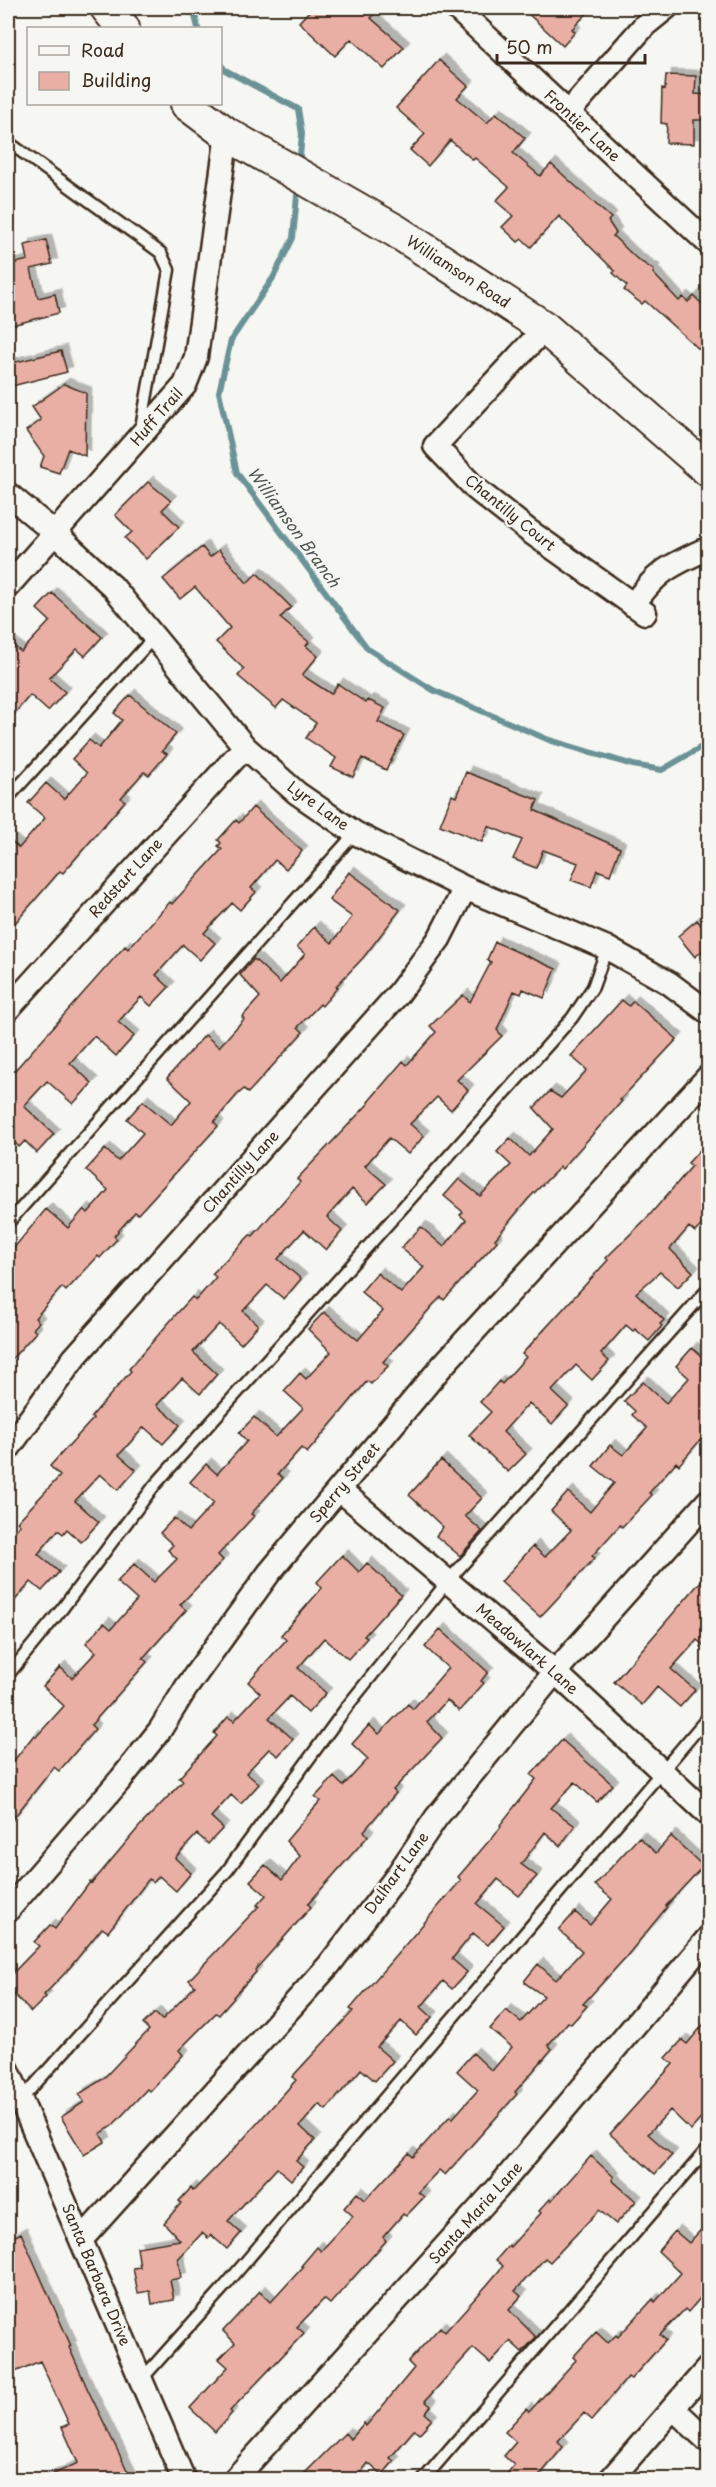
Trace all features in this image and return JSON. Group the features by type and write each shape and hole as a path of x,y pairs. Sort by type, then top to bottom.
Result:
{"street":[{"path":"107,8 122,27"},
{"name":"Frontier Lane","path":"456,8 708,242"},
{"path":"568,113 645,25 666,8"},
{"name":"Williamson Road","path":"188,105 241,141 396,231 545,328 708,470"},
{"name":"Huff Trail","path":"8,586 185,385 196,357 241,141"},
{"name":"Chantilly Court","path":"545,328 435,446 476,489 529,531 639,609 651,580 669,566 706,544"},
{"name":"Lyre Lane","path":"8,494 56,534 113,587 245,747 297,793 355,833 465,888 606,948 669,983 708,1012"},
{"name":"Redstart Lane","path":"8,1009 245,747"},
{"name":"Chantilly Lane","path":"8,1449 74,1358 399,993 439,939 465,888"},
{"name":"Sperry Street","path":"8,1910 121,1779 160,1730 186,1688 269,1573 442,1366 708,1077"},
{"name":"Meadowlark Lane","path":"340,1490 555,1672 708,1815"},
{"name":"Dalhart Lane","path":"81,2240 329,1965 394,1880 436,1818 555,1672 708,1501"},
{"name":"Santa Maria Lane","path":"234,2480 498,2188 708,1938"},
{"name":"Santa Barbara Drive","path":"8,2070 184,2480"},
{"path":"610,2480 708,2368"},
{"path":"674,2409 708,2440"}],"lane":[{"path":"8,142 161,253 169,270 140,437"},
{"path":"8,798 155,636"},
{"path":"8,1223 355,833"},
{"path":"8,1675 62,1609 154,1486 572,1018 593,987 606,948"},
{"path":"20,2101 226,1871 350,1704 448,1581 708,1289"},
{"path":"141,2380 225,2286 708,1717"},
{"path":"423,2480 708,2148"}],"building":[{"path":"312,8 365,8 373,15 371,18 404,47 384,69 351,39 335,56 299,22"},
{"path":"522,8 592,8 572,29 575,32 563,46"},
{"path":"439,60 468,86 457,98 487,123 496,113 525,138 513,153 540,176 551,164 611,218 608,221 616,233 613,236 637,259 654,270 653,273 679,301 683,297 688,302 694,296 708,310 708,357 645,301 642,304 624,290 627,286 613,273 615,271 559,216 531,247 522,239 518,242 502,227 513,216 496,201 509,187 450,140 428,166 410,150 425,134 396,108"},
{"path":"666,75 696,76 695,94 708,95 708,120 694,120 694,144 666,143 667,124 661,123 662,88 665,89"},
{"path":"46,240 52,264 31,269 38,298 55,294 59,313 8,326 8,265 28,260 25,245"},
{"path":"61,351 67,372 8,387 8,364"},
{"path":"64,384 86,393 85,456 68,449 59,473 40,467 44,456 26,431 41,420 32,407"},
{"path":"148,482 171,501 162,510 179,527 146,559 125,538 132,532 115,515"},
{"path":"202,547 210,557 219,550 247,583 257,573 291,607 280,618 309,642 306,646 318,656 302,675 331,694 338,684 366,703 368,700 385,708 378,722 404,735 386,770 362,758 353,777 331,767 336,758 306,738 316,723 283,700 276,708 238,676 244,669 216,642 230,628 195,587 180,599 163,579"},
{"path":"52,593 102,637 85,656 77,649 49,678 65,692 48,711 30,695 8,721 8,641 21,652 50,621 37,609"},
{"path":"130,695 176,734 162,751 167,754 149,775 144,772 142,774 121,798 125,801 63,873 60,871 8,931 8,838 19,848 45,818 28,803 46,783 64,799 87,773 72,759 89,740 99,748 122,720 114,713"},
{"path":"466,772 538,800 534,810 620,848 610,875 597,870 591,887 571,880 578,863 543,850 536,868 513,859 522,840 488,826 482,842 440,825 452,795 456,797"},
{"path":"253,807 302,851 286,869 275,860 251,888 256,892 240,910 232,903 204,933 215,943 200,960 183,945 156,975 169,987 151,1006 141,997 118,1022 134,1036 116,1056 94,1036 70,1063 92,1083 73,1104 47,1081 24,1106 54,1134 37,1153 25,1141 19,1147 8,1136 8,1078 125,946 128,949 222,849 218,846 221,843 218,840 236,820 239,823"},
{"path":"349,872 400,910 322,1006 320,1004 298,1027 303,1032 248,1093 244,1089 237,1095 214,1122 218,1126 138,1214 135,1212 114,1236 117,1239 100,1258 98,1256 66,1291 62,1287 35,1318 39,1322 33,1329 36,1332 8,1363 8,1255 46,1209 68,1228 84,1209 88,1213 108,1190 86,1170 105,1149 118,1161 143,1133 127,1119 143,1101 171,1125 191,1101 167,1078 205,1035 219,1047 244,1019 242,1017 260,997 240,975 254,959 280,983 305,954 297,947 314,927 332,943 352,917 329,900"},
{"path":"697,920 708,934 708,946 695,957 678,936"},
{"path":"495,942 556,969 544,998 523,989 521,994 514,991 497,1030 502,1036 457,1080 468,1090 451,1110 437,1097 410,1124 424,1136 408,1154 389,1138 365,1166 386,1184 368,1203 352,1189 327,1217 342,1231 326,1250 304,1230 278,1259 301,1279 284,1299 267,1285 243,1311 258,1325 241,1344 219,1324 193,1352 217,1374 200,1394 182,1378 157,1405 180,1425 163,1444 144,1427 119,1455 136,1470 118,1490 100,1474 75,1501 99,1522 81,1542 67,1529 63,1534 58,1530 38,1554 59,1572 42,1591 31,1582 8,1608 8,1539 20,1525 17,1522 60,1476 50,1466 93,1419 91,1417 172,1319 192,1297 196,1300 216,1277 212,1274 250,1235 253,1236 300,1182 297,1179 369,1103 403,1061 407,1065 436,1032 430,1026 463,995 470,1002 491,962 487,960"},
{"path":"622,1000 629,1006 633,1001 677,1039 620,1100 622,1101 562,1169 560,1167 528,1199 495,1239 497,1241 444,1300 441,1297 433,1305 383,1362 388,1366 371,1384 367,1381 307,1453 301,1448 278,1474 283,1478 251,1514 254,1516 218,1555 223,1560 180,1605 186,1610 143,1658 147,1662 91,1725 95,1729 59,1771 54,1767 8,1825 8,1768 34,1735 36,1737 64,1706 43,1686 60,1667 72,1678 96,1652 86,1643 104,1623 111,1629 137,1600 117,1582 134,1564 154,1582 177,1559 168,1550 173,1545 160,1533 174,1518 188,1531 214,1503 190,1482 206,1464 217,1474 247,1441 239,1433 254,1417 276,1437 303,1408 284,1391 300,1373 306,1379 331,1352 308,1329 324,1312 358,1340 383,1311 361,1292 377,1273 401,1293 424,1267 401,1248 421,1227 444,1247 466,1220 460,1215 463,1212 444,1196 459,1179 480,1196 511,1165 497,1152 510,1138 529,1156 553,1129 534,1108 550,1091 561,1098 587,1070 571,1056"},
{"path":"708,1141 708,1218 695,1232 689,1227 670,1249 693,1272 678,1287 660,1272 636,1293 664,1320 660,1324 662,1326 649,1341 635,1329 633,1331 626,1325 601,1354 609,1361 592,1380 576,1365 552,1391 568,1406 552,1424 529,1403 503,1432 526,1454 508,1472 469,1435 491,1412 480,1402 499,1381 502,1384 526,1357 522,1354 608,1260 606,1258 648,1217 692,1166 688,1163"},
{"path":"692,1348 708,1362 708,1431 679,1465 676,1462 649,1493 652,1495 622,1527 620,1525 592,1556 595,1558 540,1617 501,1582 533,1546 545,1557 571,1530 551,1511 568,1492 590,1512 614,1483 593,1466 610,1445 623,1455 647,1428 632,1415 635,1411 624,1401 643,1382 666,1403 689,1378 676,1366"},
{"path":"441,1460 482,1498 465,1516 482,1531 460,1556 436,1536 443,1527 409,1495"},
{"path":"342,1555 359,1572 367,1563 401,1595 364,1636 367,1638 348,1659 324,1638 298,1668 326,1693 308,1713 290,1696 269,1718 293,1739 278,1756 269,1749 246,1773 259,1784 241,1804 231,1795 211,1817 223,1828 208,1844 197,1834 175,1858 191,1873 176,1891 159,1876 153,1883 149,1879 108,1932 102,1928 31,2012 8,1988 8,1978 39,1946 34,1942 50,1925 55,1929 90,1882 92,1883 139,1827 183,1781 179,1778 217,1736 214,1733 228,1717 234,1721 260,1693 248,1682 286,1640 281,1635 322,1588 317,1582"},
{"path":"708,1573 708,1649 697,1640 671,1669 695,1690 680,1707 657,1687 642,1705 614,1682"},
{"path":"440,1629 488,1672 481,1681 484,1683 459,1711 447,1700 427,1722 442,1738 393,1790 396,1793 364,1831 368,1836 308,1904 311,1907 219,2015 216,2013 179,2050 183,2055 150,2091 147,2089 112,2126 100,2134 105,2142 84,2155 61,2117 84,2102 79,2094 103,2079 149,2030 143,2024 155,2013 162,2020 195,1986 189,1980 259,1906 257,1905 266,1895 250,1881 265,1865 282,1880 300,1856 286,1841 320,1801 315,1797 334,1777 343,1786 368,1759 352,1744 369,1725 379,1734 408,1704 413,1709 448,1668 425,1647"},
{"path":"562,1740 613,1785 597,1802 575,1782 551,1808 575,1826 560,1846 545,1832 521,1864 537,1876 519,1896 498,1879 477,1904 504,1926 488,1945 473,1933 452,1959 467,1972 452,1989 443,1981 421,2007 432,2017 416,2035 401,2021 377,2047 393,2061 375,2081 361,2069 326,2110 319,2104 300,2126 315,2140 296,2161 303,2167 291,2180 277,2168 228,2221 241,2233 227,2249 211,2235 208,2238 202,2233 178,2259 181,2278 170,2280 174,2300 152,2304 150,2291 138,2293 133,2268 140,2267 137,2247 180,2240 164,2223 181,2203 179,2201 191,2188 193,2191 236,2147 296,2080 292,2077 353,2011 350,2009 461,1880 458,1877 501,1827 500,1825 536,1779 531,1775"},
{"path":"671,1836 703,1866 583,2004 587,2006 571,2024 568,2022 548,2045 552,2049 515,2092 517,2094 445,2175 439,2170 418,2192 424,2197 406,2216 403,2214 383,2237 386,2241 330,2304 324,2299 297,2327 304,2333 230,2411 232,2413 215,2432 190,2408 228,2367 219,2359 235,2343 223,2331 260,2291 271,2302 303,2267 301,2266 317,2247 321,2251 353,2216 344,2208 357,2193 365,2200 409,2153 413,2157 450,2116 452,2119 478,2090 457,2071 473,2053 492,2071 512,2047 490,2029 506,2010 521,2022 544,1996 525,1983 525,1980 538,1964 556,1980 582,1951 559,1930 575,1912 590,1925 612,1899 595,1885 639,1837 656,1853"},
{"path":"708,2019 708,2110 691,2130 670,2110 648,2134 672,2155 655,2174 610,2134 673,2064 666,2058 682,2040 687,2044"},
{"path":"591,2156 614,2177 612,2180 636,2201 616,2224 599,2210 550,2262 545,2258 515,2291 521,2296 509,2310 536,2337 522,2352 510,2341 490,2363 473,2348 425,2401 431,2406 425,2413 432,2419 419,2434 414,2430 390,2458 394,2461 382,2475 368,2463 355,2480 298,2480 345,2433 350,2439 364,2423 366,2426 414,2368 408,2362 440,2327 445,2332 487,2285 503,2266 496,2260"},
{"path":"708,2222 708,2289 688,2312 685,2309 660,2335 666,2340 631,2379 628,2377 592,2420 584,2413 558,2441 563,2447 536,2480 502,2480 514,2465 504,2456 516,2442 505,2432 526,2409 529,2412 576,2360 573,2357 596,2332 608,2343 616,2335 618,2337 653,2299 655,2302 681,2273 658,2251 675,2231 689,2243"},
{"path":"21,2233 88,2390 132,2480 41,2480 78,2463 62,2427 69,2424 40,2361 13,2373 8,2360 8,2297 13,2295 8,2283 8,2240"}],"waterway":[{"name":"Williamson Branch","path":"193,8 198,27"},
{"name":"Williamson Branch","path":"222,66 298,109 302,134 299,166"},
{"name":"Williamson Branch","path":"298,185 293,238 273,278 231,340 219,392 237,473 368,649 433,690 549,740 633,765 662,770 708,743"}]}
